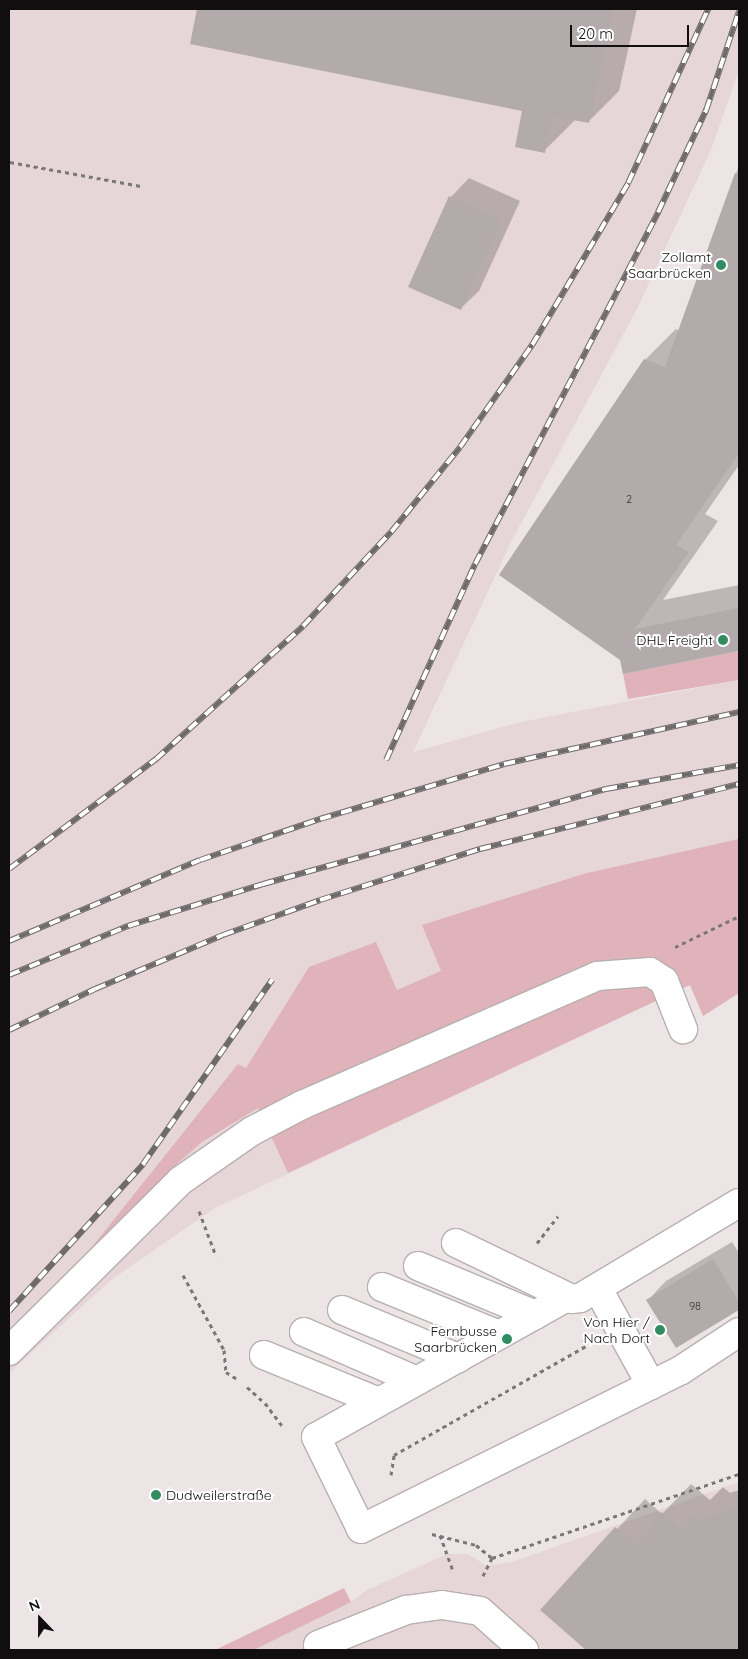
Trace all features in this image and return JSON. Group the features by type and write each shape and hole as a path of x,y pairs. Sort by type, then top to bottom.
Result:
{"lane":[{"path":"9,1351 180,1181 252,1131 302,1105 597,976 650,972 664,981 683,1028"},
{"path":"456,1243 567,1297 580,1298 598,1289 739,1203"},
{"path":"418,1266 535,1315"},
{"path":"382,1287 499,1335"},
{"path":"598,1289 651,1386"},
{"path":"567,1297 316,1437 361,1529 651,1386 681,1370 739,1332"},
{"path":"342,1310 458,1358"},
{"path":"304,1332 417,1381"},
{"path":"264,1356 379,1402"},
{"path":"318,1645 406,1610 442,1605 480,1611 524,1650"}],"path":[{"path":"10,162 141,186"},
{"path":"673,948 739,916"},
{"path":"180,1181 206,1220 208,1239 216,1256"},
{"path":"533,1250 558,1216"},
{"path":"183,1275 224,1350 226,1372"},
{"path":"394,1455 585,1347"},
{"path":"492,1558 739,1474"}],"shaded area":[{"path":"9,9 739,9 739,71 710,152 637,309 511,542 413,752 521,722 739,680 739,993 703,1016 690,985 215,1208 111,1280 9,1373"},
{"path":"739,651 739,680 628,699 623,674"},
{"path":"739,839 739,993 703,1016 690,985 288,1173 258,1108 202,1142 170,1170 76,1267 238,1064 246,1068 309,967 376,942 397,990 441,971 422,925 583,874"},
{"path":"739,1482 739,1650 254,1650 351,1602 367,1590 447,1554 468,1554 487,1566 512,1562"},
{"path":"344,1588 351,1602 254,1650 215,1650"}],"building":[{"path":"197,9 613,9 589,123 552,116 545,153 515,147 522,111 190,44"},
{"path":"735,173 739,174 739,453 676,545 689,552 635,629 739,608 739,651 623,674 620,660 499,575 644,359 665,367"},
{"path":"449,196 502,220 461,310 408,287"},
{"path":"713,1259 739,1302 739,1310 676,1348 646,1300"},
{"path":"739,1507 739,1650 586,1650 540,1610 615,1527 636,1546 661,1512 680,1529 693,1515 700,1521"}],"railway":[{"path":"9,869 156,759 303,626 391,532 460,447 532,345 628,183 708,9"},
{"path":"386,760 475,564 658,212 706,110 739,11"},
{"path":"9,941 200,860 320,819 504,764 739,712"},
{"path":"9,975 128,926 263,884 606,789 739,765"},
{"path":"9,1030 95,989 223,935 320,900 480,849 739,784"},
{"path":"9,1311 143,1164 272,980"}],"place":[{"name":"Zollamt Saarbrücken","path":"721,265"},
{"name":"DHL Freight","path":"723,640"},
{"name":"Von Hier / Nach Dort","path":"660,1330"},
{"name":"Fernbusse Saarbrücken","path":"507,1339"},
{"name":"Dudweilerstraße","path":"156,1495"}]}
